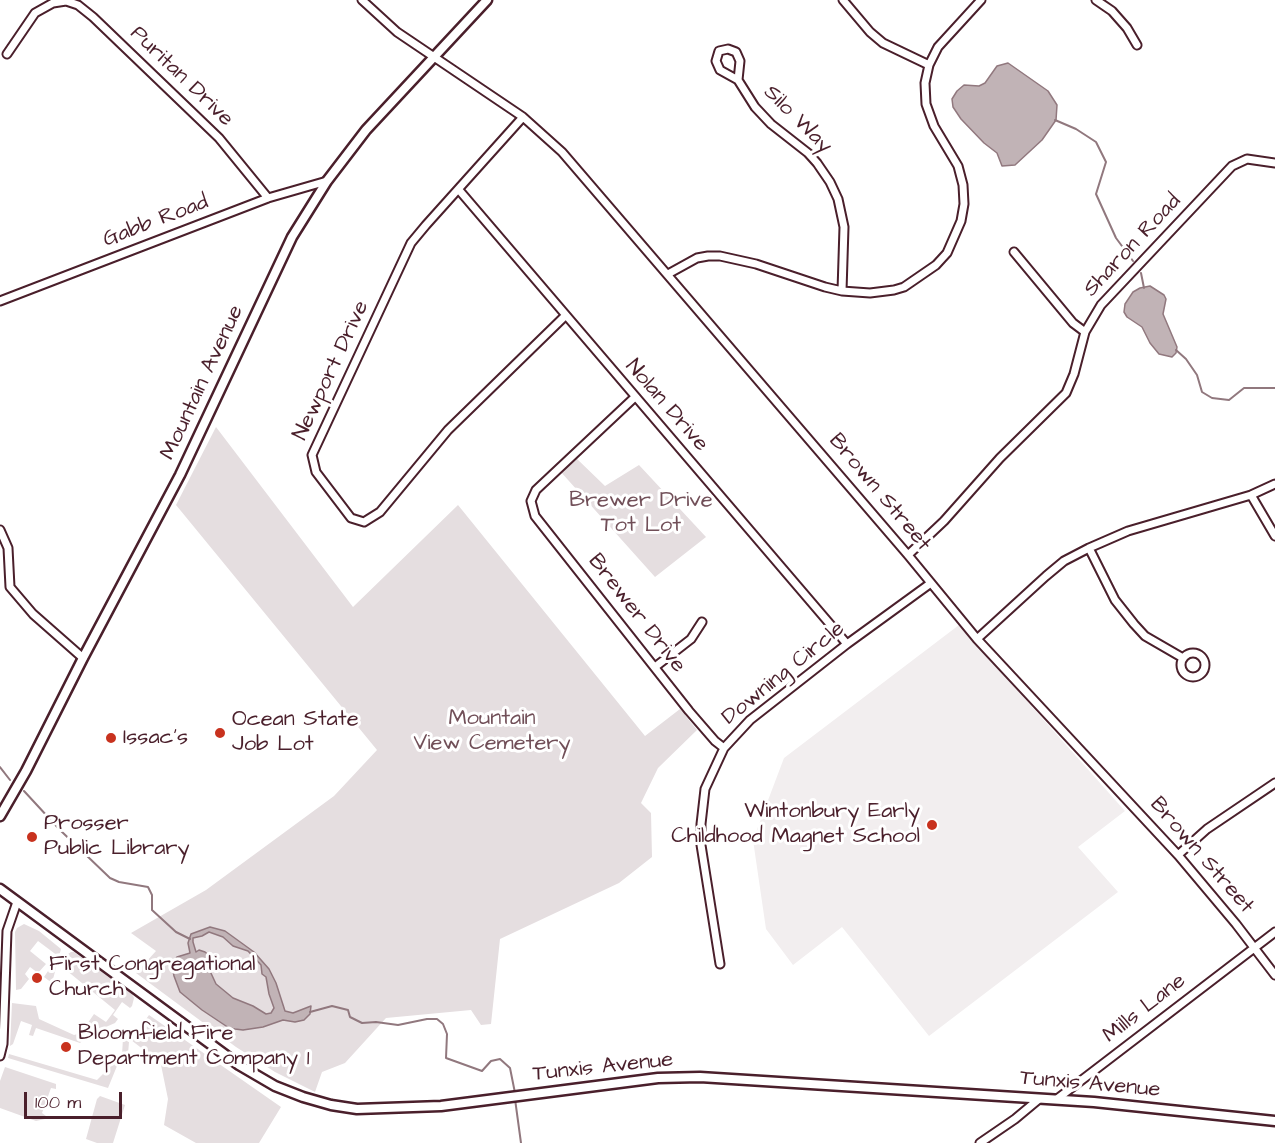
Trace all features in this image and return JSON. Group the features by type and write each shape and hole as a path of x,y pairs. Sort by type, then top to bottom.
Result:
{"main road":[{"name":"Mountain Avenue","path":"0,816 26,771 82,658 180,475 292,237 327,181 366,130 487,0"},
{"name":"Tunxis Avenue","path":"0,889 239,1065 275,1086 331,1105 357,1109 441,1106 658,1078 700,1077 1057,1099 1275,1121"}],"street":[{"name":"Brown Street","path":"362,0 397,32 523,117 562,152 908,555 977,639 1178,855 1254,946 1275,975"},
{"path":"843,0 862,24 883,43 929,64"},
{"path":"668,274 697,258 720,256 756,264 842,291 882,292 904,287 936,265 947,253 961,221 963,185 958,165 934,126 926,104 929,64 938,48 981,0"},
{"path":"1096,0 1112,11 1137,45"},
{"name":"Puritan Drive","path":"7,54 35,13 53,3 66,1 78,5 219,138 268,198"},
{"name":"Silo Way","path":"738,80 739,56 732,49 719,51 716,61 720,70 738,80 754,107 771,124 808,153 818,163 830,182 838,199 844,227 842,291"},
{"name":"Newport Drive","path":"523,117 411,243 312,455 316,472 351,518 364,522 380,512 448,430 565,316"},
{"name":"Sharon Road","path":"908,555 944,521 1000,459 1066,393 1074,374 1085,332 1101,305 1232,166 1247,159 1260,159 1275,163"},
{"name":"Gabb Road","path":"0,301 268,198 327,181"},
{"name":"Nolan Drive","path":"459,190 847,644"},
{"path":"1014,252 1073,323 1085,332"},
{"name":"Brewer Drive","path":"635,397 536,490 531,501 535,516 708,733 724,748"},
{"path":"977,639 1064,561 1128,531 1251,495 1275,484"},
{"path":"1251,495 1275,536"},
{"path":"0,530 8,548 10,587 33,614 82,658"},
{"path":"1089,548 1115,600 1134,624 1145,636 1183,658"},
{"name":"Downing Circle","path":"720,964 701,845 701,824 705,789 724,748 750,720 847,644 931,583"},
{"path":"655,667 691,639 702,622"},
{"path":"1178,855 1207,829 1275,783"},
{"path":"0,1056 3,1044 7,931 17,902"},
{"name":"Mills Lane","path":"1057,1099 1275,932"},
{"path":"980,1143 1015,1119 1039,1098"}],"shaded area":[{"path":"1008,63 1048,91 1057,105 1056,120 1042,140 1015,165 1002,166 997,153 961,119 953,107 952,99 964,85 979,86 985,83 997,66"},
{"path":"1150,286 1164,295 1166,299 1163,314 1177,347 1172,357 1159,354 1142,327 1127,317 1124,312 1125,304 1133,292"},
{"name":"Wintonbury Early Childhood Magnet School","path":"959,625 1125,811 1078,847 1118,892 929,1036 842,927 793,965 766,929 753,840 784,758"},
{"path":"210,927 225,931 254,952 269,969 285,1011 293,1013 311,1006 310,1014 304,1020 295,1022 283,1020 263,1027 243,1030 229,1028 202,1010 180,992 172,965 177,957 190,953 188,943 191,934","holes":["209,932 223,937 233,946 248,951 261,965 274,1008 271,1013 266,1014 233,998 216,984 210,971 210,956 199,950 196,952 193,938"]}],"green space":[{"name":"Mountain View Cemetery","path":"216,427 353,607 458,505 645,736 680,709 697,730 658,768 641,803 651,813 652,857 619,883 500,939 491,1024 481,1025 471,1010 386,1018 345,1063 322,1072 315,1092 275,1072 236,1047 136,973 156,951 131,933 206,890 334,796 377,750 176,505"},
{"name":"Brewer Drive Tot Lot","path":"575,457 605,486 639,465 706,537 655,577 560,471"},
{"path":"24,924 39,931 61,949 52,983 44,977 58,956 38,941 30,951 46,964 38,973 30,967 25,974 29,979 21,989 16,990 15,932"},
{"path":"71,952 132,994 134,998 132,1006 130,1008 122,1002 113,1015 118,1019 115,1023 99,1030 94,1026 91,1030 93,1033 80,1043 36,1028 33,1036 29,1035 32,1025 21,1021 13,1044 10,1046 12,1003 36,1006 39,1019 74,1035 81,1033 94,1014 106,1022 115,1010 65,971 68,954"},
{"path":"149,1015 281,1107 259,1143 196,1143 164,1125 168,1099 161,1065 131,1040"},
{"path":"123,1038 129,1042 128,1054 117,1066 108,1088 8,1058 9,1054 97,1080 122,1055"},
{"path":"5,1067 56,1084 56,1089 51,1088 42,1113 46,1116 45,1119 36,1121 0,1108 0,1081"},
{"path":"100,1096 125,1105 113,1143 97,1143 86,1139 97,1099"}],"waterway":[{"path":"1055,120 1076,129 1096,142 1106,162 1096,194 1116,238 1133,261"},
{"path":"1141,273 1144,288"},
{"path":"1176,350 1186,359 1197,375 1202,392 1212,398 1229,400 1244,388 1275,388"},
{"path":"0,767 10,780"},
{"path":"24,791 60,830 110,878 119,882 148,887 152,895 152,910 176,932 190,939"},
{"path":"310,1012 332,1006 348,1010 350,1017 362,1023 398,1025 437,1019 443,1024 447,1034 446,1058 482,1071 491,1061 500,1059 510,1068 515,1093"},
{"path":"515,1099 521,1143"}],"place":[{"name":"Ocean State Job Lot","path":"220,733"},
{"name":"Issac's","path":"111,738"},
{"name":"Wintonbury Early Childhood Magnet School","path":"932,825"},
{"name":"Prosser Public Library","path":"32,837"},
{"name":"First Congregational Church","path":"37,978"},
{"name":"Bloomfield Fire Department Company 1","path":"66,1047"}]}
